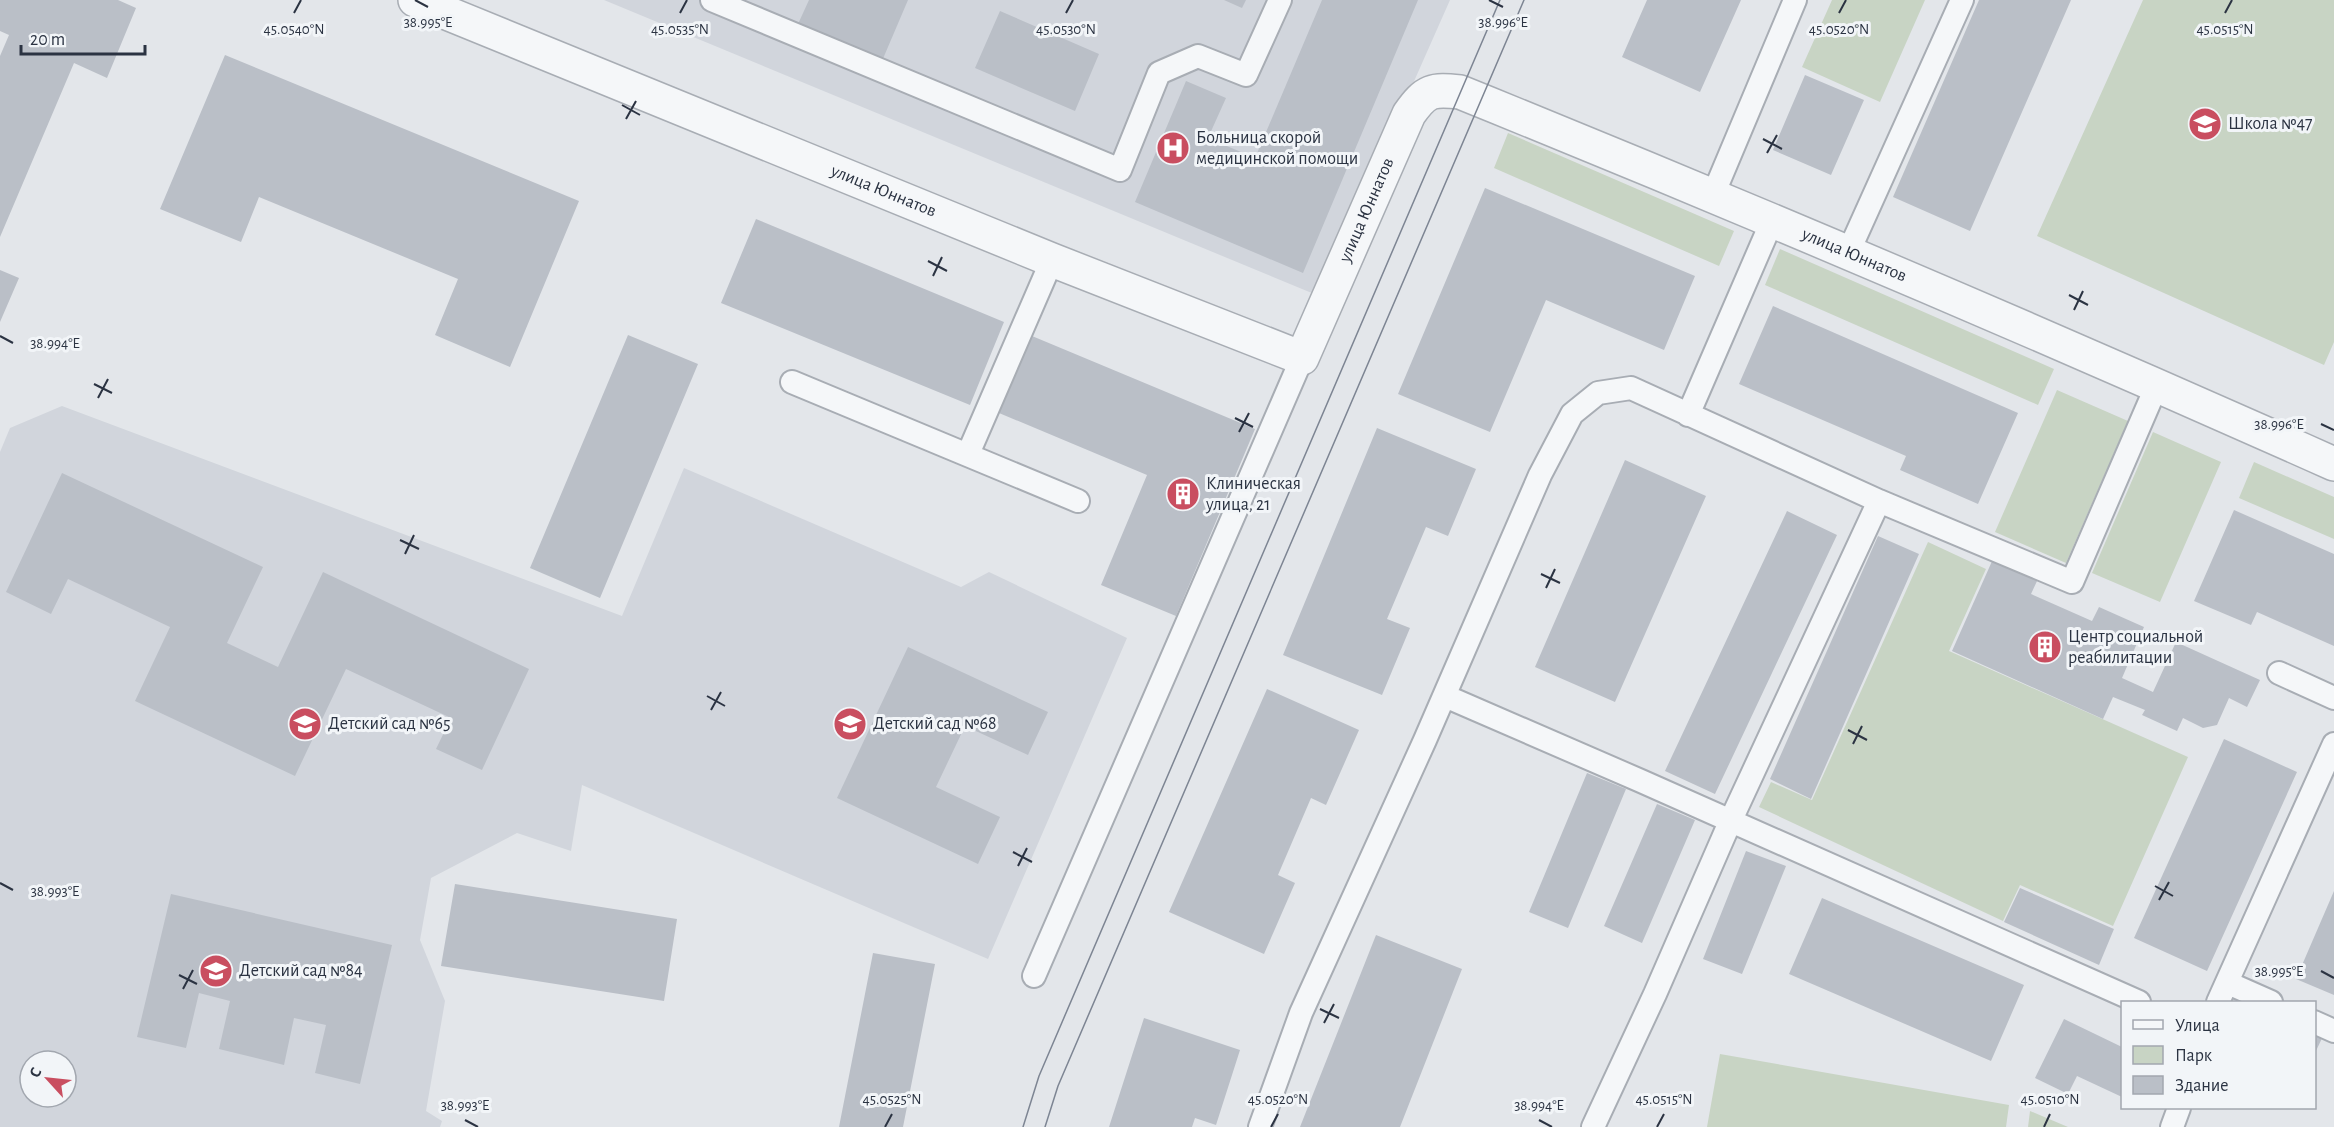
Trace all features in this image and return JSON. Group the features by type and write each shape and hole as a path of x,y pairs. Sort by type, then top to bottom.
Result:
{"street":[{"name":"улица Юннатов","path":"415,0 1052,260 1302,358 1409,114 1424,95 1434,90 1460,92 1772,220 2157,385 2334,465"}],"lane":[{"path":"712,0 1120,170 1160,73 1198,56 1246,75 1280,0"},
{"path":"1713,195 1795,0"},
{"path":"1848,253 1962,0"},
{"path":"1688,415 1772,220"},
{"path":"968,454 1052,260"},
{"path":"1035,976 1302,358"},
{"path":"792,382 1078,501"},
{"path":"1260,1127 1301,1013 1445,696 1540,475 1572,414 1598,393 1631,388 1879,501 2072,582 2157,385"},
{"path":"1593,1127 1655,994 1730,822 1879,501"},
{"path":"2279,674 2334,698"},
{"path":"1445,696 2137,1001"},
{"path":"2266,1001 2223,993 2334,744"},
{"path":"2316,1023 2334,1031"},
{"path":"2172,1127 2178,1109"}],"shaded area":[{"name":"Больница скорой медицинской помощи","path":"604,0 1450,0 1319,296"},
{"path":"62,406 622,616 684,468 961,587 989,572 1127,638 988,959 582,785 571,851 517,833 431,878 420,940 445,1001 426,1111 442,1121 440,1127 0,1127 0,452 10,428"}],"green space":[{"path":"1832,0 1925,0 1880,102 1802,67"},
{"name":"Школа №47","path":"2143,0 2334,0 2334,342 2324,365 2037,236"},
{"path":"1508,133 1734,231 1719,266 1494,168"},
{"path":"1780,249 2054,369 2038,405 1765,285"},
{"path":"2057,390 2128,421 2066,563 1995,532"},
{"path":"2153,432 2221,462 2160,602 2092,573"},
{"path":"2254,462 2334,497 2334,539 2239,498"},
{"path":"1928,542 1986,569 1949,651 2188,757 2113,926 2020,885 2003,921 1759,807 1771,782 1812,800"},
{"path":"1720,1054 2009,1105 2006,1127 1707,1127"},
{"path":"2030,1111 2068,1127 2028,1127"}],"building":[{"path":"0,0 118,0 136,8 107,78 74,63 0,237 0,56 9,35 0,31"},
{"path":"809,0 908,0 882,61 798,24"},
{"path":"1224,0 1246,0 1242,8"},
{"path":"1322,0 1418,0 1303,273 1135,202 1186,81 1226,98 1208,138 1255,158"},
{"path":"1647,0 1741,0 1700,92 1622,57"},
{"path":"1979,0 2071,0 1970,231 1893,197"},
{"path":"1000,11 1099,54 1075,111 975,68"},
{"path":"225,55 579,201 510,367 435,335 458,279 259,197 241,242 160,209"},
{"path":"1805,75 1864,100 1831,175 1773,150"},
{"path":"1485,188 1695,276 1664,350 1546,300 1490,432 1398,394"},
{"path":"756,219 1004,322 970,405 721,303"},
{"path":"0,270 19,278 0,322"},
{"path":"1773,306 2018,413 1978,504 1900,470 1906,456 1739,384"},
{"path":"628,335 698,364 600,598 530,568"},
{"name":"Клиническая улица, 21","path":"1032,336 1255,429 1176,616 1101,585 1147,475 999,413"},
{"path":"1377,428 1476,469 1448,536 1426,527 1387,619 1410,628 1382,695 1283,655"},
{"path":"1625,460 1706,496 1615,702 1535,667"},
{"path":"62,473 263,567 227,643 278,667 323,572 529,669 482,770 436,749 451,718 346,669 295,776 135,701 170,627 68,579 51,614 6,592"},
{"path":"2234,510 2334,554 2334,646 2257,612 2251,625 2194,601"},
{"path":"1787,511 1837,535 1715,794 1665,771"},
{"path":"1878,536 1919,554 1811,799 1770,779"},
{"name":"Центр социальной реабилитации","path":"1993,559 2038,579 2031,594 2092,621 2099,607 2144,627 2122,678 2153,692 2176,642 2260,680 2247,707 2229,698 2217,725 2203,728 2183,718 2177,731 2142,715 2145,710 2113,697 2103,719 1952,651"},
{"path":"908,647 1048,712 1028,755 965,726 936,787 1000,817 978,864 837,798"},
{"path":"1267,689 1359,730 1326,805 1311,798 1278,875 1295,883 1264,954 1169,912"},
{"path":"2224,739 2297,772 2207,971 2134,938"},
{"path":"1587,773 1626,789 1568,928 1529,912"},
{"path":"1657,804 1695,820 1642,943 1604,926"},
{"path":"1746,851 1786,866 1742,974 1703,959"},
{"path":"455,884 677,919 664,1001 441,966"},
{"path":"2020,888 2114,929 2099,965 2004,922"},
{"path":"2334,891 2334,995 2296,979"},
{"path":"171,894 392,945 360,1084 315,1073 326,1025 294,1018 284,1065 219,1049 230,1001 199,993 186,1048 137,1037"},
{"path":"1822,898 2024,985 1991,1061 1789,974"},
{"path":"1376,935 1462,969 1400,1127 1300,1127"},
{"path":"873,953 935,964 903,1127 839,1127"},
{"path":"1144,1018 1240,1050 1216,1125 1195,1118 1192,1127 1109,1127"},
{"path":"2064,1019 2121,1047 2121,1097 2077,1076 2068,1094 2035,1078"},
{"path":"2316,1029 2325,1032 2316,1051"}],"tram line":[{"path":"1023,1127 1039,1076 1500,0"},
{"path":"1045,1127 1058,1086 1524,0"}],"place":[{"name":"Школа №47","path":"2205,124"},
{"name":"Больница скорой медицинской помощи","path":"1173,148"},
{"name":"Клиническая улица, 21","path":"1183,494"},
{"name":"Центр социальной реабилитации","path":"2045,647"},
{"name":"Детский сад №65","path":"305,724"},
{"name":"Детский сад №68","path":"850,724"},
{"name":"Детский сад №84","path":"216,971"}]}
